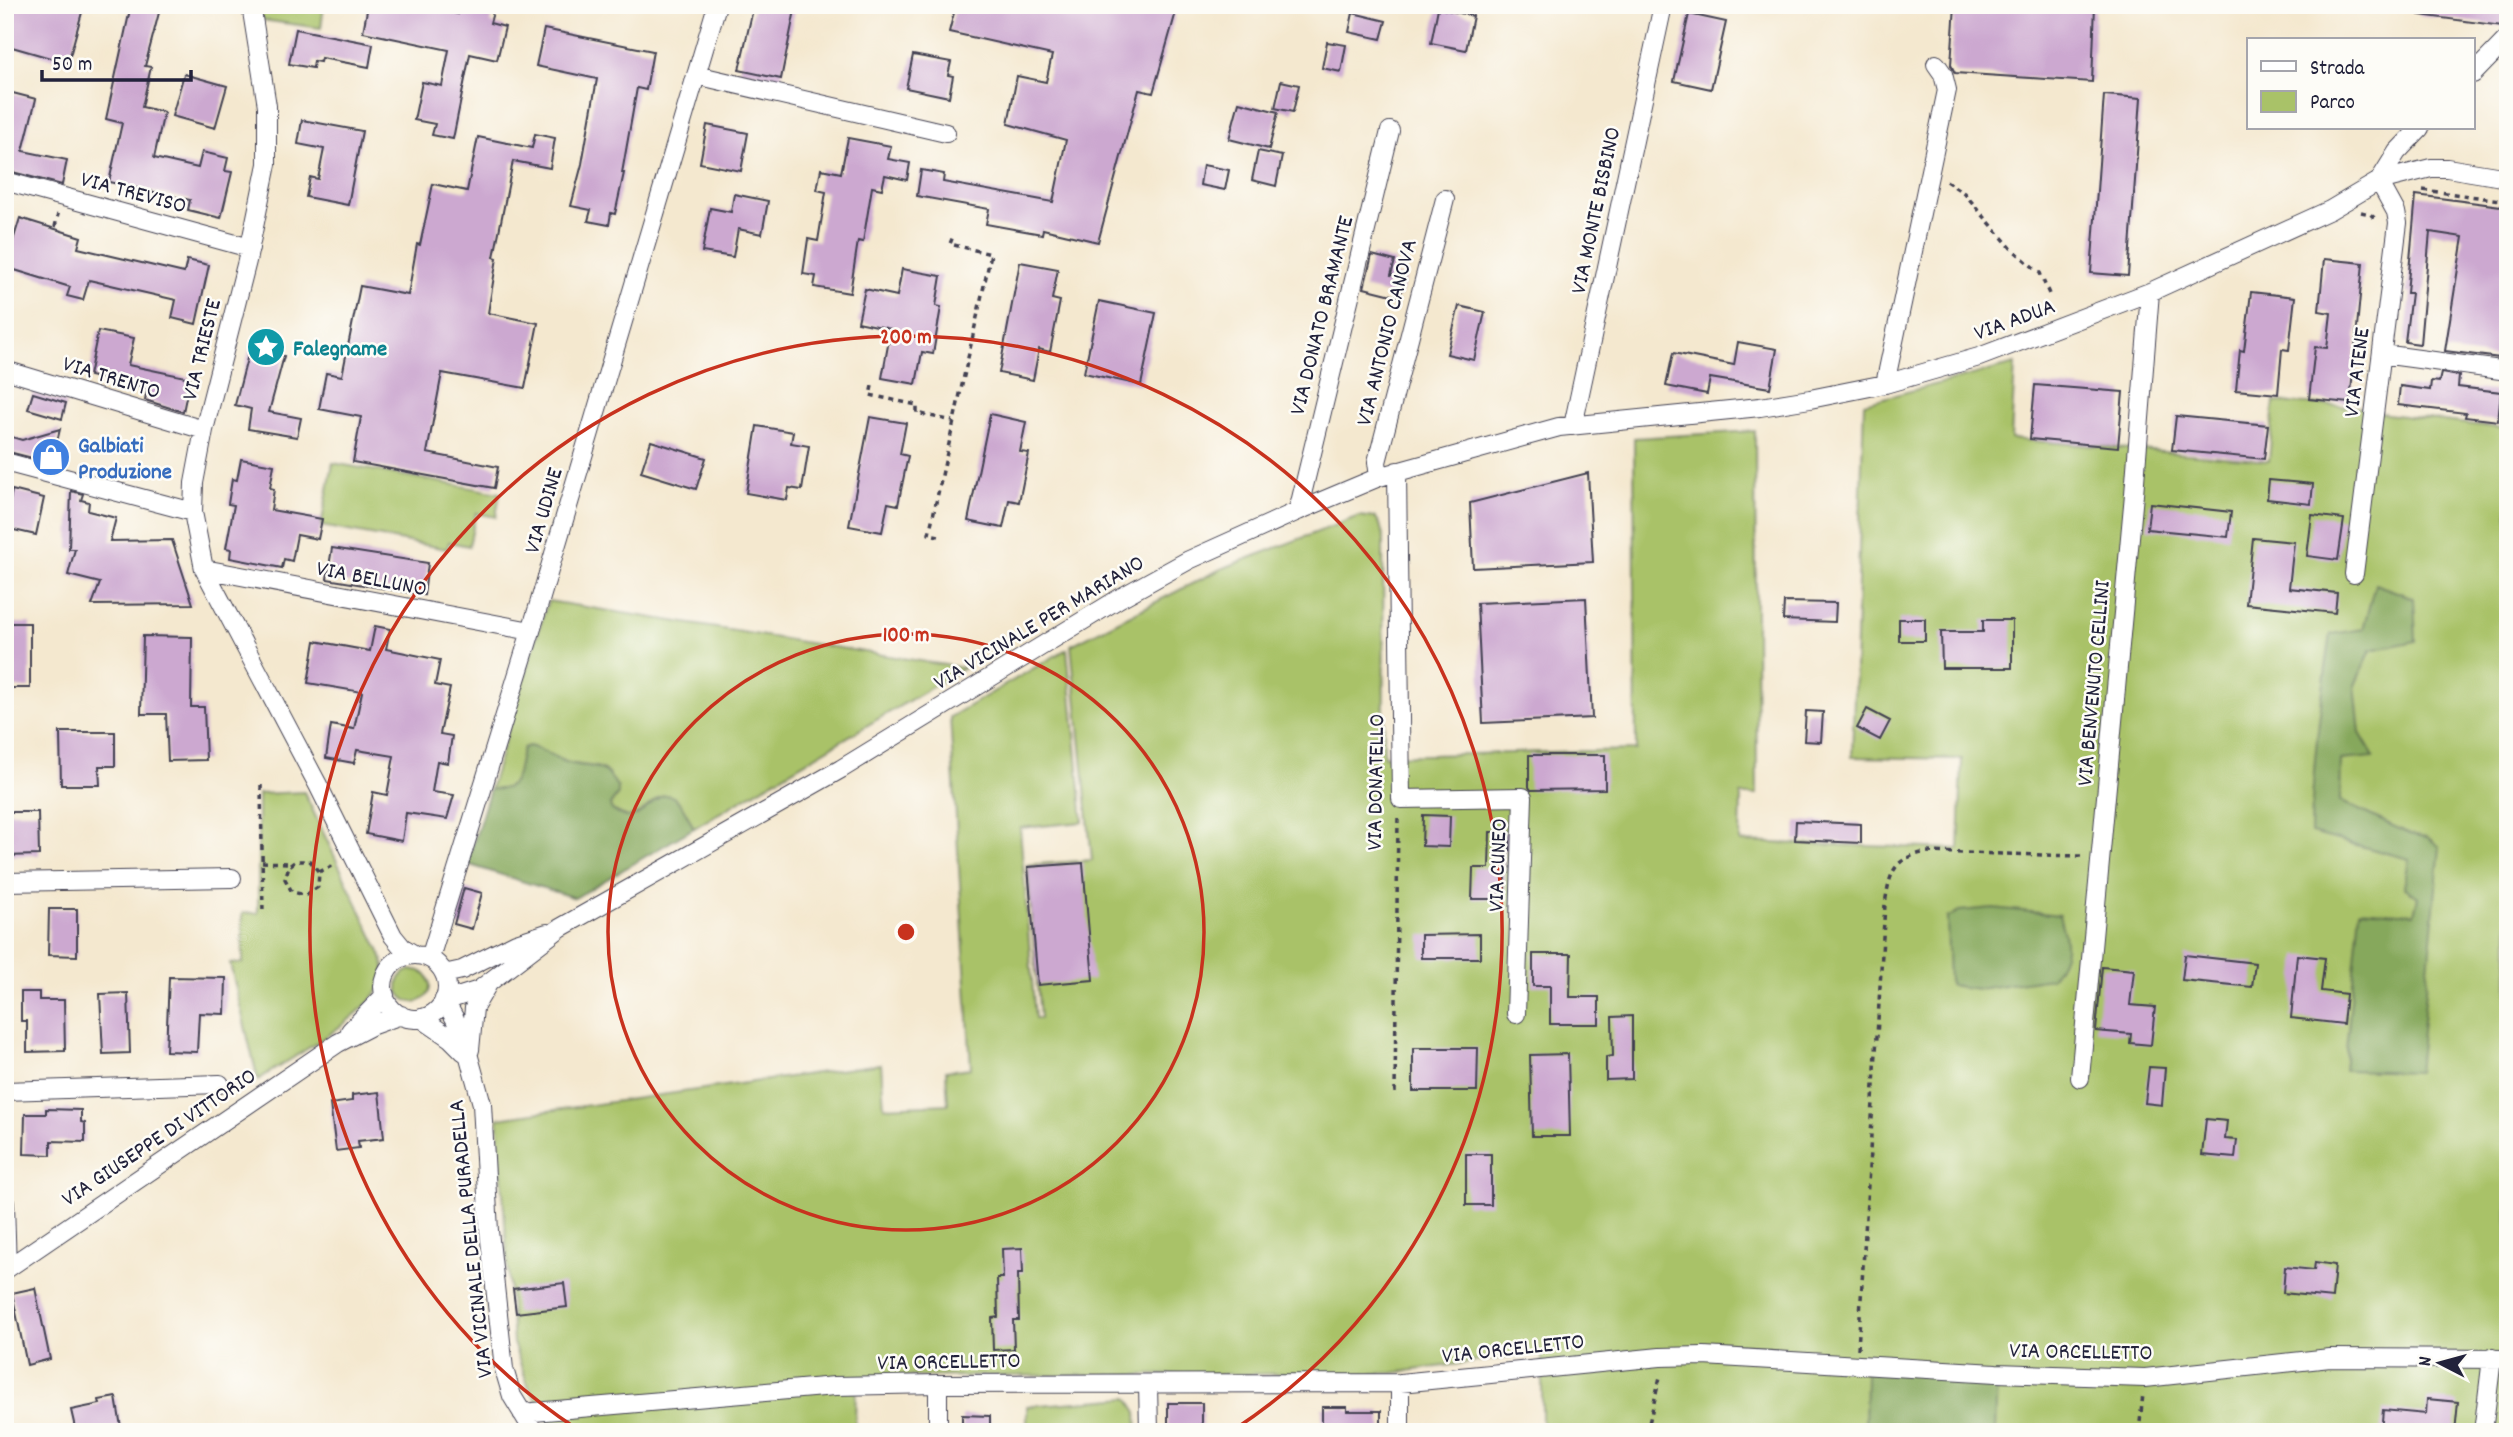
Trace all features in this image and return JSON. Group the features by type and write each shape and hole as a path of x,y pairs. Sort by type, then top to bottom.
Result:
{"street":[{"name":"VIA TRIESTE","path":"251,5 267,106 268,136 262,194 204,430 194,483 193,512 204,569 318,785 393,936 402,947 422,956"},
{"name":"VIA UDINE","path":"422,956 531,631 717,5"},
{"name":"VIA MONTE BISBINO","path":"1573,426 1663,5"},
{"path":"2474,73 2508,38"},
{"path":"1885,384 1947,90 1943,74 1936,65"},
{"path":"696,75 946,133"},
{"name":"VIA ADUA","path":"1573,426 1760,407 1885,384 1979,357 2150,292 2318,216 2379,181 2397,152 2418,130"},
{"name":"VIA DONATO BRAMANTE","path":"1298,511 1390,131"},
{"path":"2379,181 2431,168 2508,178"},
{"name":"VIA TREVISO","path":"5,181 250,248"},
{"name":"VIA ATENE","path":"2354,574 2398,223 2396,212 2379,181"},
{"name":"VIA ANTONIO CANOVA","path":"1379,477 1377,462 1445,199"},
{"name":"VIA BENVENUTO CELLINI","path":"2080,1078 2150,292"},
{"path":"2382,354 2508,371"},
{"name":"VIA TRENTO","path":"5,370 204,430"},
{"name":"VIA VICINALE PER MARIANO","path":"560,928 841,769 1119,598 1189,560 1379,477 1573,426"},
{"path":"5,462 193,512"},
{"name":"VIA DONATELLO","path":"1397,471 1401,799"},
{"name":"VIA BELLUNO","path":"204,569 531,631"},
{"name":"VIA CUNEO","path":"1401,799 1523,797 1516,1014"},
{"path":"5,882 232,878"},
{"name":"VIA TRIESTE","path":"384,916 390,944 390,967"},
{"path":"444,974 462,970 516,943 560,928"},
{"path":"444,999 479,990 560,928"},
{"path":"421,1018 435,1011 444,999 447,990 444,974 422,956 397,960 390,967 383,985 388,1003 401,1015 421,1018 450,1038 469,1057"},
{"path":"479,962 488,984"},
{"path":"469,1057 474,1008 488,984"},
{"name":"VIA GIUSEPPE DI VITTORIO","path":"338,1043 385,995"},
{"name":"VIA VICINALE DELLA PURADELLA","path":"444,999 455,1019 469,1057 482,1104 489,1231 503,1363 509,1387 534,1432"},
{"name":"VIA GIUSEPPE DI VITTORIO","path":"6,1269 338,1043 373,1025 401,1015"},
{"path":"5,1091 220,1084"},
{"path":"5,1203 6,1269"},
{"name":"VIA ORCELLETTO","path":"522,1413 822,1387 939,1384 1400,1383 1672,1357 1743,1357 1996,1373 2145,1378 2330,1358 2500,1358"},
{"path":"2483,1432 2500,1358"},
{"path":"1400,1383 1400,1432"},
{"path":"938,1432 939,1384"},
{"path":"1148,1384 1149,1432"}],"path":[{"path":"1931,171 1964,192 2011,248 2040,273 2049,294"},
{"path":"2415,189 2508,201"},
{"path":"55,227 59,212"},
{"path":"2357,212 2370,214 2384,228 2396,233"},
{"path":"939,536 929,534 991,254 950,244 953,236"},
{"path":"872,387 870,395 917,405 917,413 953,421"},
{"path":"261,785 263,914"},
{"name":"VIA DONATELLO","path":"1395,1093 1398,820 1401,799"},
{"path":"1858,1365 1885,904 1891,875 1909,855 1927,852 2101,856"},
{"path":"303,860 316,866 319,872 318,887 306,895 299,895 287,886 285,879 289,866 303,860"},
{"path":"262,862 287,863 289,866"},
{"path":"319,872 337,864"},
{"path":"1647,1432 1657,1381 1672,1357"},
{"path":"2139,1432 2145,1378"}],"green space":[{"path":"259,5 324,5 321,28 262,20"},
{"path":"2015,364 2011,439 2269,461 2274,402 2357,407 2387,414 2508,429 2508,1432 1542,1432 1542,1353 1392,1373 856,1377 855,1432 555,1432 552,1428 528,1385 513,1343 498,1118 881,1064 884,1107 948,1104 946,1071 971,1068 950,717 1067,649 1083,822 1020,828 1035,1018 1040,1018 1027,865 1092,860 1071,645 1221,569 1359,516 1376,518 1383,536 1384,756 1636,750 1634,438 1755,431 1757,795 1741,795 1740,842 1959,849 1962,759 1852,757 1864,403"},
{"path":"333,463 500,493 496,517 476,513 469,546 449,542 447,549 321,526"},
{"path":"2375,584 2414,598 2416,641 2371,650 2355,685 2360,733 2374,757 2341,760 2340,801 2410,834 2427,837 2440,847 2418,1072 2344,1070 2360,910 2414,914 2418,897 2404,887 2409,859 2311,833 2318,733 2331,634 2363,629"},
{"path":"548,601 964,668 694,828 682,806 666,797 630,818 612,810 610,805 618,794 604,770 566,762 529,746 523,748 513,783 501,789 490,789"},
{"path":"529,746 566,762 607,773 618,788 618,794 610,805 612,810 620,815 634,816 657,799 669,796 681,805 694,828 575,898 467,864 490,789 501,789 513,783 523,748"},
{"path":"304,792 381,954 384,978 363,1008 346,1022 258,1080 230,964 243,963 242,913 258,913 258,794"},
{"path":"1993,908 2059,915 2065,948 2061,962 2051,978 1978,989 1949,985 1947,918 1959,911"},
{"path":"414,970 425,975 430,986 425,997 414,1002 403,997 398,986 403,975"},
{"path":"1866,1372 1997,1377 1995,1432 1865,1432"},
{"path":"1128,1398 1137,1412 1138,1432 1027,1432 1027,1406"}],"building":[{"path":"5,5 84,5 68,63 5,45"},
{"path":"131,5 161,5 145,66 151,67 142,107 164,112 154,158 198,168 202,152 228,158 225,171 232,172 221,218 188,210 190,200 109,182 122,123 106,119"},
{"path":"368,5 421,5 458,14 461,5 495,5 490,23 505,27 497,60 470,54 453,139 432,135 435,124 414,120 422,82 442,86 449,50 363,32"},
{"path":"754,5 796,5 781,79 739,70"},
{"path":"956,5 1178,5 1153,93 1139,90 1098,242 1043,229 1042,234 986,224 989,209 917,196 921,170 944,174 943,182 1053,202 1066,140 1008,124 1017,76 1046,82 1052,55 949,32"},
{"path":"1955,5 2095,5 2092,82 1955,73 1951,65"},
{"path":"2420,5 2506,5 2502,26 2419,15"},
{"path":"1438,8 1473,16 1466,50 1431,43"},
{"path":"1353,13 1386,21 1381,39 1349,32"},
{"path":"1689,14 1726,22 1711,89 1674,81"},
{"path":"296,29 373,44 369,67 321,58 320,62 314,61 313,68 289,64"},
{"path":"544,29 653,51 646,90 637,88 624,173 615,214 611,213 609,225 588,221 591,210 571,206 582,164 597,79 536,66"},
{"path":"1327,42 1346,45 1341,72 1322,68"},
{"path":"913,55 951,62 948,75 953,76 949,97 906,88"},
{"path":"184,74 227,86 215,128 172,116"},
{"path":"1281,81 1299,85 1293,112 1275,108"},
{"path":"5,91 36,99 23,151 67,160 62,185 5,170"},
{"path":"2104,95 2141,98 2128,276 2091,273"},
{"path":"1239,102 1278,112 1269,149 1229,139"},
{"path":"302,120 362,131 348,205 306,197 310,177 318,179 324,149 298,144"},
{"path":"707,125 748,133 741,171 700,163"},
{"path":"535,134 555,138 550,168 513,161 494,257 497,258 488,313 538,323 525,388 442,373 427,453 498,467 494,488 353,462 361,417 319,409 326,373 342,376 360,286 408,295 417,244 420,245 433,184 467,191 478,137 532,148"},
{"path":"848,138 891,146 888,159 910,163 907,180 885,175 882,189 872,187 863,242 858,241 850,293 814,287 816,276 803,274 808,239 818,241 826,192 817,190 821,169 841,173"},
{"path":"1258,151 1282,156 1276,186 1252,180"},
{"path":"1203,165 1229,170 1225,190 1200,185"},
{"path":"734,194 768,201 762,234 738,229 733,257 702,252 710,208 731,212"},
{"path":"2416,195 2508,207 2508,359 2445,351 2463,237 2430,232 2420,344 2405,342 2411,293 2407,293"},
{"path":"20,218 81,237 78,248 184,273 187,260 209,265 196,324 172,318 176,300 89,280 83,300 67,296 70,287 5,267"},
{"path":"1372,255 1395,261 1391,275 1405,278 1400,297 1364,288"},
{"path":"2324,259 2363,263 2350,403 2309,399 2315,347 2327,348 2331,313 2319,311"},
{"path":"1020,262 1058,269 1052,299 1060,301 1050,352 1039,349 1033,380 999,373"},
{"path":"902,269 941,276 936,306 941,307 933,354 922,352 916,384 882,378 891,329 858,322 865,289 897,296"},
{"path":"2251,292 2295,297 2289,350 2282,349 2278,394 2236,390"},
{"path":"1099,301 1156,313 1141,385 1084,373"},
{"path":"1459,306 1485,312 1474,360 1447,354"},
{"path":"98,331 134,338 128,365 190,378 183,412 145,400 147,388 89,376"},
{"path":"1738,342 1777,349 1770,388 1710,378 1707,394 1666,386 1673,353 1734,365"},
{"path":"250,347 284,356 269,412 301,418 297,437 248,429 251,409 235,405"},
{"path":"2441,373 2459,376 2458,387 2501,392 2498,421 2465,417 2466,413 2398,405 2400,386 2430,390 2431,381 2439,382"},
{"path":"2035,385 2123,392 2118,447 2030,439"},
{"path":"33,393 66,403 62,419 28,409"},
{"path":"990,414 1026,422 1020,452 1029,453 1019,502 1009,500 1003,528 968,521"},
{"path":"2176,416 2268,425 2264,459 2172,450"},
{"path":"870,417 906,423 900,454 908,456 898,505 888,503 882,532 849,526"},
{"path":"757,426 793,432 791,443 809,446 802,490 789,488 787,500 746,493"},
{"path":"60,429 52,463 5,451 5,435 22,440"},
{"path":"651,441 706,458 696,489 641,472"},
{"path":"241,459 274,465 270,488 274,489 271,510 322,519 318,539 297,535 292,561 284,559 282,568 230,558 231,549 226,548 234,505 228,504 232,479 237,480"},
{"path":"1588,473 1593,562 1473,568 1470,503"},
{"path":"2269,480 2313,484 2311,504 2267,499"},
{"path":"12,490 44,498 36,535 5,528"},
{"path":"71,491 83,494 81,500 89,502 88,511 116,518 110,541 172,540 193,604 92,605 100,583 68,575 75,549 69,549"},
{"path":"2150,503 2231,512 2228,537 2147,529"},
{"path":"2312,515 2344,519 2338,560 2307,556"},
{"path":"2253,538 2294,542 2289,588 2337,593 2335,613 2246,604"},
{"path":"332,548 428,563 424,595 327,579"},
{"path":"1586,598 1592,718 1483,723 1477,603"},
{"path":"1784,602 1836,603 1835,622 1783,620"},
{"path":"1899,619 1925,619 1925,641 1899,641"},
{"path":"1983,620 2012,620 2012,668 1942,668 1941,632 1983,632"},
{"path":"5,623 30,623 30,688 5,688"},
{"path":"375,626 390,629 386,649 440,660 435,685 450,688 440,734 452,736 448,763 437,761 432,792 454,795 447,819 406,813 402,841 366,834 373,792 387,795 394,756 357,750 354,763 326,758 331,725 354,729 362,692 308,683 315,641 370,651"},
{"path":"143,636 192,637 191,707 204,707 206,760 168,761 166,714 141,714"},
{"path":"1867,709 1890,721 1880,740 1857,728"},
{"path":"1806,711 1823,712 1821,742 1804,741"},
{"path":"60,732 115,732 115,766 99,766 100,785 61,785"},
{"path":"1529,755 1605,755 1605,789 1531,790"},
{"path":"5,812 38,812 39,855 5,856"},
{"path":"1423,815 1450,816 1449,847 1422,846"},
{"path":"1796,821 1861,824 1861,843 1795,840"},
{"path":"1490,832 1510,832 1510,850 1505,849 1505,899 1472,899 1473,868 1489,868"},
{"path":"1083,863 1093,980 1038,985 1028,867"},
{"path":"464,888 482,893 472,929 454,924"},
{"path":"49,909 77,909 77,956 48,955"},
{"path":"1480,934 1480,958 1421,958 1421,935"},
{"path":"1533,954 1571,954 1570,997 1599,997 1599,1024 1550,1024 1550,986 1533,986"},
{"path":"2185,955 2255,963 2252,987 2182,980"},
{"path":"2297,955 2325,958 2321,991 2346,994 2343,1024 2291,1018"},
{"path":"2102,967 2134,970 2130,1005 2155,1007 2151,1045 2130,1043 2131,1034 2096,1031"},
{"path":"169,977 226,978 225,1014 199,1013 197,1052 166,1051"},
{"path":"21,992 39,992 39,1000 64,1000 65,1051 27,1052 27,1021 21,1021"},
{"path":"128,993 130,1053 103,1054 100,994"},
{"path":"1632,1016 1632,1079 1606,1080 1606,1057 1613,1056 1612,1017"},
{"path":"1413,1048 1478,1048 1477,1091 1413,1091"},
{"path":"1568,1054 1570,1136 1532,1136 1530,1055"},
{"path":"2149,1067 2165,1068 2162,1105 2145,1103"},
{"path":"379,1092 384,1138 358,1141 359,1148 336,1151 330,1104 352,1101 352,1095"},
{"path":"46,1109 81,1110 81,1122 85,1123 85,1142 51,1141 51,1155 24,1154 25,1114 46,1114"},
{"path":"2206,1119 2227,1121 2225,1139 2237,1140 2235,1158 2202,1155"},
{"path":"1466,1154 1491,1154 1491,1205 1466,1205"},
{"path":"1022,1248 1023,1273 1018,1273 1019,1320 1013,1320 1014,1349 993,1350 992,1318 998,1317 997,1278 1003,1278 1002,1249"},
{"path":"2315,1262 2335,1265 2332,1298 2283,1293 2285,1267 2314,1270"},
{"path":"564,1283 567,1307 516,1313 513,1289"},
{"path":"35,1288 50,1359 27,1365 12,1293"},
{"path":"116,1397 121,1427 76,1432 71,1410 100,1404 99,1400"},
{"path":"2427,1399 2458,1402 2455,1432 2402,1429 2402,1432 2381,1432 2383,1410 2426,1414"},
{"path":"1168,1403 1202,1403 1202,1432 1168,1432"},
{"path":"1322,1407 1347,1407 1347,1411 1381,1411 1381,1432 1322,1432"},
{"path":"962,1415 990,1416 990,1432 962,1432"}],"place":[{"name":"Falegname","path":"266,347"},
{"name":"Galbiati Produzione","path":"51,457"}]}
